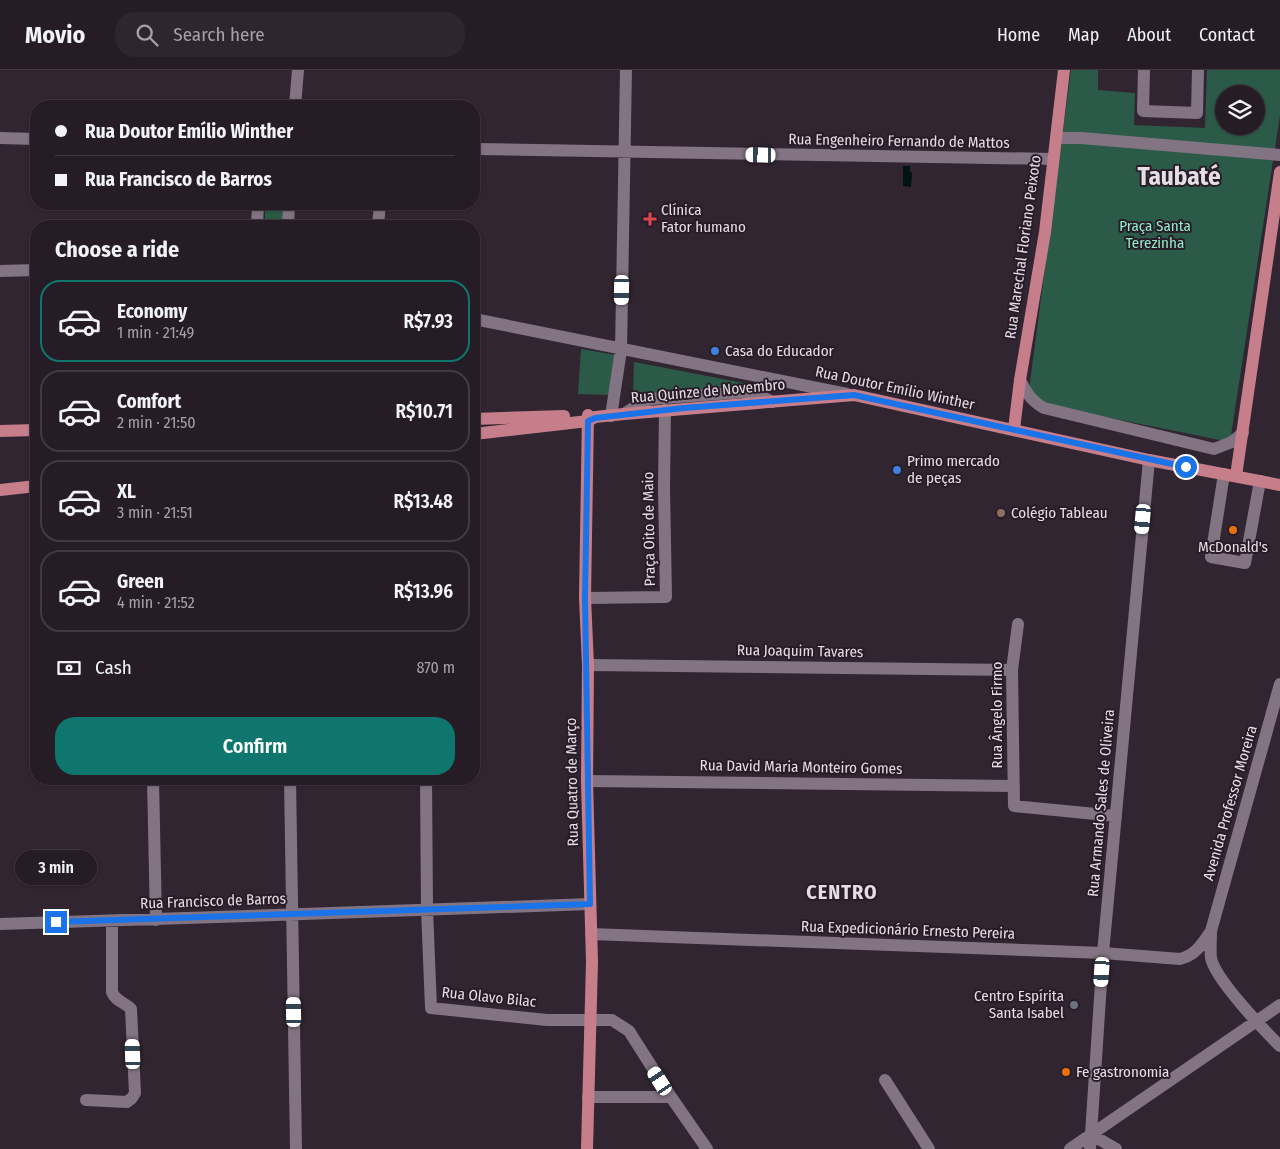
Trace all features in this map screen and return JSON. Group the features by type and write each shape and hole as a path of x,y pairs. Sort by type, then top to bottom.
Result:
{"main road":[{"name":"Rua Marechal Floriano Peixoto","path":"1014,429 1020,380 1045,232 1064,70"},
{"path":"1230,475 1243,433 1280,172"},
{"name":"Rua Quinze de Novembro","path":"480,433 624,414 854,395"},
{"name":"Rua Doutor Emílio Winther","path":"854,395 1149,460 1280,485"},
{"path":"480,419 590,418"},
{"name":"Rua Quatro de Março","path":"587,1149 591,1019 591,934 587,781 588,665 585,598 590,418"},
{"path":"0,431 30,430"},
{"path":"0,490 30,487"}],"street":[{"path":"296,100 298,70"},
{"path":"610,416 621,350 626,70"},
{"path":"1144,70 1143,111 1197,113 1198,70"},
{"path":"0,138 30,139"},
{"path":"1056,138 1080,138 1280,155"},
{"name":"Rua Engenheiro Fernando de Mattos","path":"480,149 1053,159"},
{"path":"0,271 30,270"},
{"name":"Rua Doutor Emílio Winther","path":"480,320 621,350 854,395"},
{"path":"1020,380 1029,397 1036,404 1044,408 1214,449 1232,442 1243,433"},
{"path":"624,414 641,403 664,397 745,392 757,394 772,402"},
{"name":"Praça Oito de Maio","path":"585,598 666,597 665,410"},
{"name":"Rua Armando Sales de Oliveira","path":"1090,1149 1103,953 1149,460"},
{"path":"1230,475 1211,557 1245,564 1260,481"},
{"name":"Rua Ângelo Firmo","path":"1018,624 1012,670 1014,806 1116,816"},
{"name":"Rua Joaquim Tavares","path":"588,665 1012,670"},
{"name":"Avenida Professor Moreira","path":"1211,931 1280,688"},
{"name":"Rua David Maria Monteiro Gomes","path":"587,781 1014,786"},
{"path":"153,785 156,920"},
{"path":"290,785 296,1149"},
{"name":"Rua Olavo Bilac","path":"426,785 426,909 431,1008 547,1020 591,1019"},
{"name":"Rua Francisco de Barros","path":"0,924 590,904"},
{"path":"86,1100 127,1102 135,1093 131,1009 116,1000 112,992 112,921"},
{"path":"1211,931 1212,960 1218,973 1256,1023 1280,1046"},
{"name":"Rua Expedicionário Ernesto Pereira","path":"591,934 1103,953 1180,959 1190,956 1198,950 1211,931"},
{"path":"1070,1149 1280,1006"},
{"path":"591,1019 612,1020 629,1031 707,1149"},
{"path":"885,1080 929,1149"},
{"path":"588,1097 671,1097"},
{"path":"1092,1135 1116,1149"}],"green space":[{"name":"Praça Santa Terezinha","path":"1071,70 1098,70 1098,90 1135,93 1134,125 1205,128 1207,70 1280,70 1280,115 1230,442 1041,404 1029,390"},
{"path":"265,210 285,210 284,220 265,220"},
{"path":"581,349 616,355 611,395 578,394"},
{"path":"634,362 749,384 633,397"}],"shaded area":[{"path":"903,166 910,166 912,173 911,187 903,186"}],"place":[{"name":"Clínica Fator humano","path":"650,219"},
{"name":"Casa do Educador","path":"715,351"},
{"name":"Primo mercado de peças","path":"897,470"},
{"name":"Colégio Tableau","path":"1001,513"},
{"name":"McDonald's","path":"1233,530"},
{"name":"Centro Espírita Santa Isabel","path":"1074,1005"},
{"name":"Fe gastronomia","path":"1066,1072"}],"district":[{"name":"Taubaté","path":"1179,176"},
{"name":"CENTRO","path":"842,892"}],"route":[{"path":"56,922 590,904 587,781 588,665 585,598 588,421 595,418 684,408 854,395 1186,467"}]}
